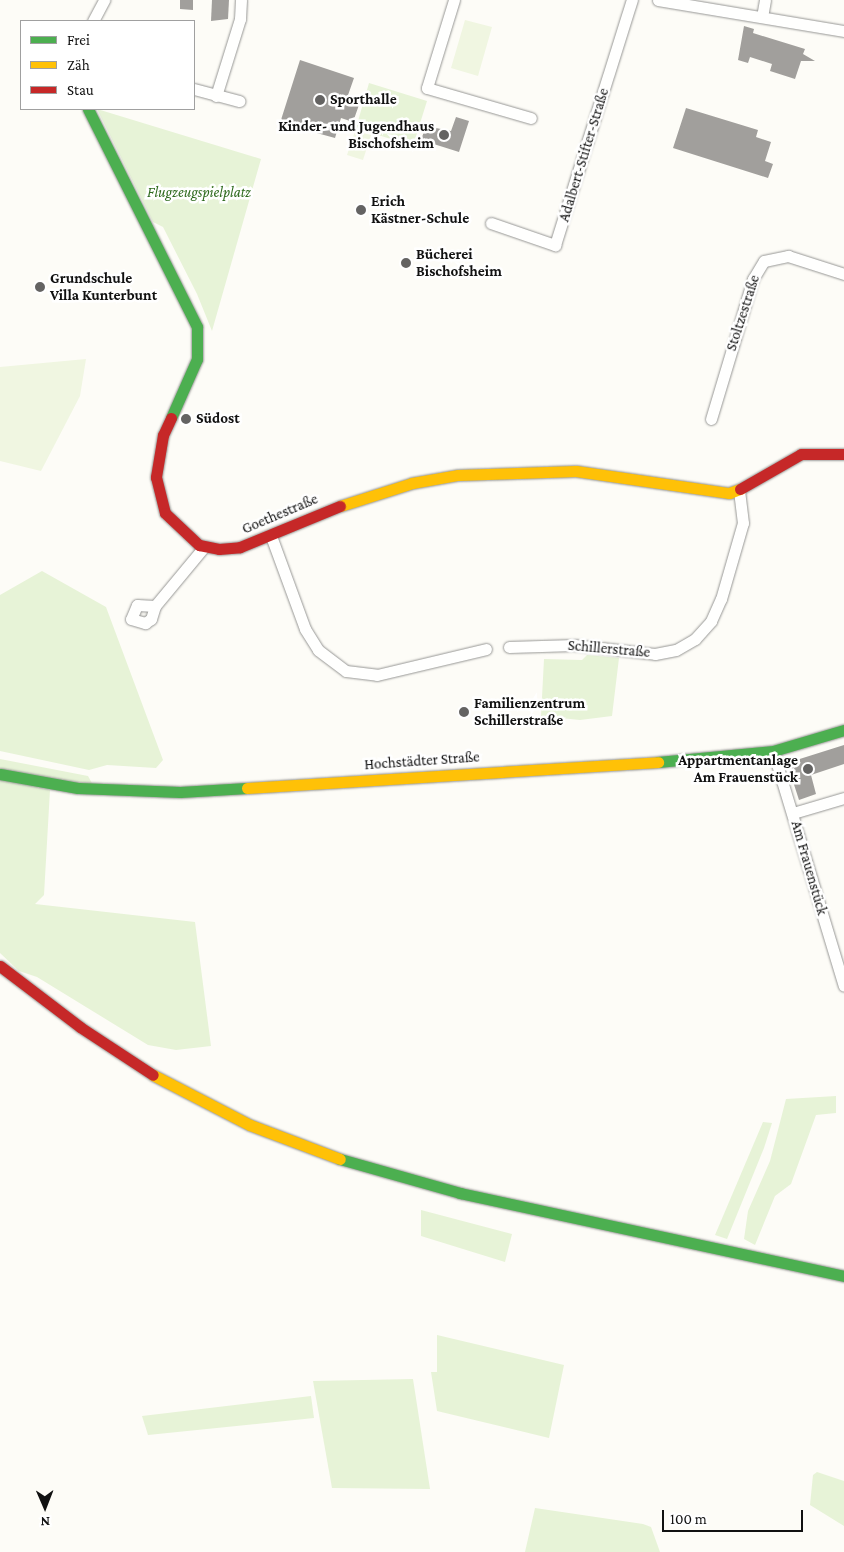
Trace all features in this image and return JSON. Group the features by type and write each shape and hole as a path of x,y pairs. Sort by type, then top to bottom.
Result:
{"street":[{"path":"93,20 103,0"},
{"path":"216,96 240,19 240,0"},
{"path":"454,0 427,88 531,118"},
{"name":"Adalbert-Stifter-Straße","path":"491,223 555,245 632,0"},
{"path":"658,0 844,31"},
{"path":"762,17 765,0"},
{"path":"195,89 239,101"},
{"path":"88,110 197,327 197,359 167,424 156,477 165,513 182,533 204,547 155,606"},
{"name":"Stoltzestraße","path":"711,419 753,279 764,261 788,256 844,274"},
{"path":"738,491 801,454 844,454"},
{"name":"Goethestraße","path":"204,547 240,547 271,536 326,511 391,489 478,473 576,471 706,491 738,491"},
{"name":"Schillerstraße","path":"509,647 574,645 655,654 690,642 711,621 721,599 743,523 738,491"},
{"path":"271,536 302,625 318,650 346,671 377,675 486,649"},
{"name":"Hochstädter Straße","path":"0,774 78,788 180,792 773,752 844,730"},
{"name":"Am Frauenstück","path":"773,752 793,813 843,986"},
{"path":"793,813 844,798"},
{"path":"0,966 80,1027 156,1077 250,1125 325,1155 460,1193 844,1276"}],"green space":[{"path":"465,20 492,27 478,76 451,68"},
{"path":"369,83 427,101 413,146 356,128"},
{"name":"Flugzeugspielplatz","path":"97,110 261,159 212,331 197,294 163,227 153,222"},
{"path":"355,131 371,135 363,160 347,155"},
{"path":"86,359 80,396 41,471 0,461 0,367"},
{"path":"42,571 106,607 163,760 156,768 107,765 89,770 0,751 0,595"},
{"path":"587,655 619,658 612,716 580,720 541,716 544,659 582,660"},
{"path":"0,759 88,776 93,785 0,769"},
{"path":"0,779 50,790 44,895 35,904 195,922 211,1046 176,1050 148,1045 37,977 19,971 0,953"},
{"path":"836,1096 836,1113 816,1115 791,1184 775,1196 755,1245 744,1239 748,1211 770,1161 786,1099"},
{"path":"763,1122 772,1123 764,1148 727,1239 715,1235"},
{"path":"421,1210 512,1234 505,1262 421,1236"},
{"path":"437,1335 564,1365 549,1438 437,1411 431,1372 437,1372"},
{"path":"413,1379 430,1489 332,1488 313,1381"},
{"path":"311,1396 314,1418 148,1435 142,1416"},
{"path":"817,1472 844,1481 844,1526 810,1505 813,1475"},
{"path":"535,1508 643,1524 651,1527 660,1552 525,1552"}],"building":[{"path":"180,0 193,0 193,10 180,9"},
{"path":"212,0 229,0 228,19 211,21"},
{"path":"744,26 754,29 753,33 805,49 803,54 815,61 801,61 795,79 770,71 772,64 750,57 748,63 738,60"},
{"name":"Sporthalle","path":"300,60 354,78 347,98 360,102 353,122 341,118 335,138 280,123"},
{"path":"686,108 758,130 756,137 771,142 765,161 773,164 768,178 673,148"},
{"name":"Kinder- und Jugendhaus Bischofsheim","path":"456,117 469,121 459,152 421,140 426,126 451,131"},
{"name":"Appartmentanlage Am Frauenstück","path":"844,745 844,764 811,775 816,794 799,800 787,763"}],"traffic: fast":[{"path":"88,110 197,327 197,359 171,418"},
{"path":"658,762 773,751 844,730"},
{"path":"0,774 78,788 180,792 247,788"},
{"path":"340,1159 460,1193 844,1276"}],"traffic: slow":[{"path":"340,506 412,483 458,475 576,471 729,493 740,489"},
{"path":"247,788 658,762"},
{"path":"153,1075 250,1125 340,1159"}],"traffic: jam":[{"path":"171,418 163,435 156,477 165,513 199,545 219,549 240,547 340,506"},
{"path":"740,489 801,454 844,454"},
{"path":"0,966 80,1027 153,1075"}],"place":[{"name":"Sporthalle","path":"320,100"},
{"name":"Kinder- und Jugendhaus Bischofsheim","path":"444,135"},
{"name":"Erich Kästner-Schule","path":"361,210"},
{"name":"Bücherei Bischofsheim","path":"406,263"},
{"name":"Grundschule Villa Kunterbunt","path":"40,287"},
{"name":"Südost","path":"186,419"},
{"name":"Familienzentrum Schillerstraße","path":"464,712"},
{"name":"Appartmentanlage Am Frauenstück","path":"808,769"}]}
